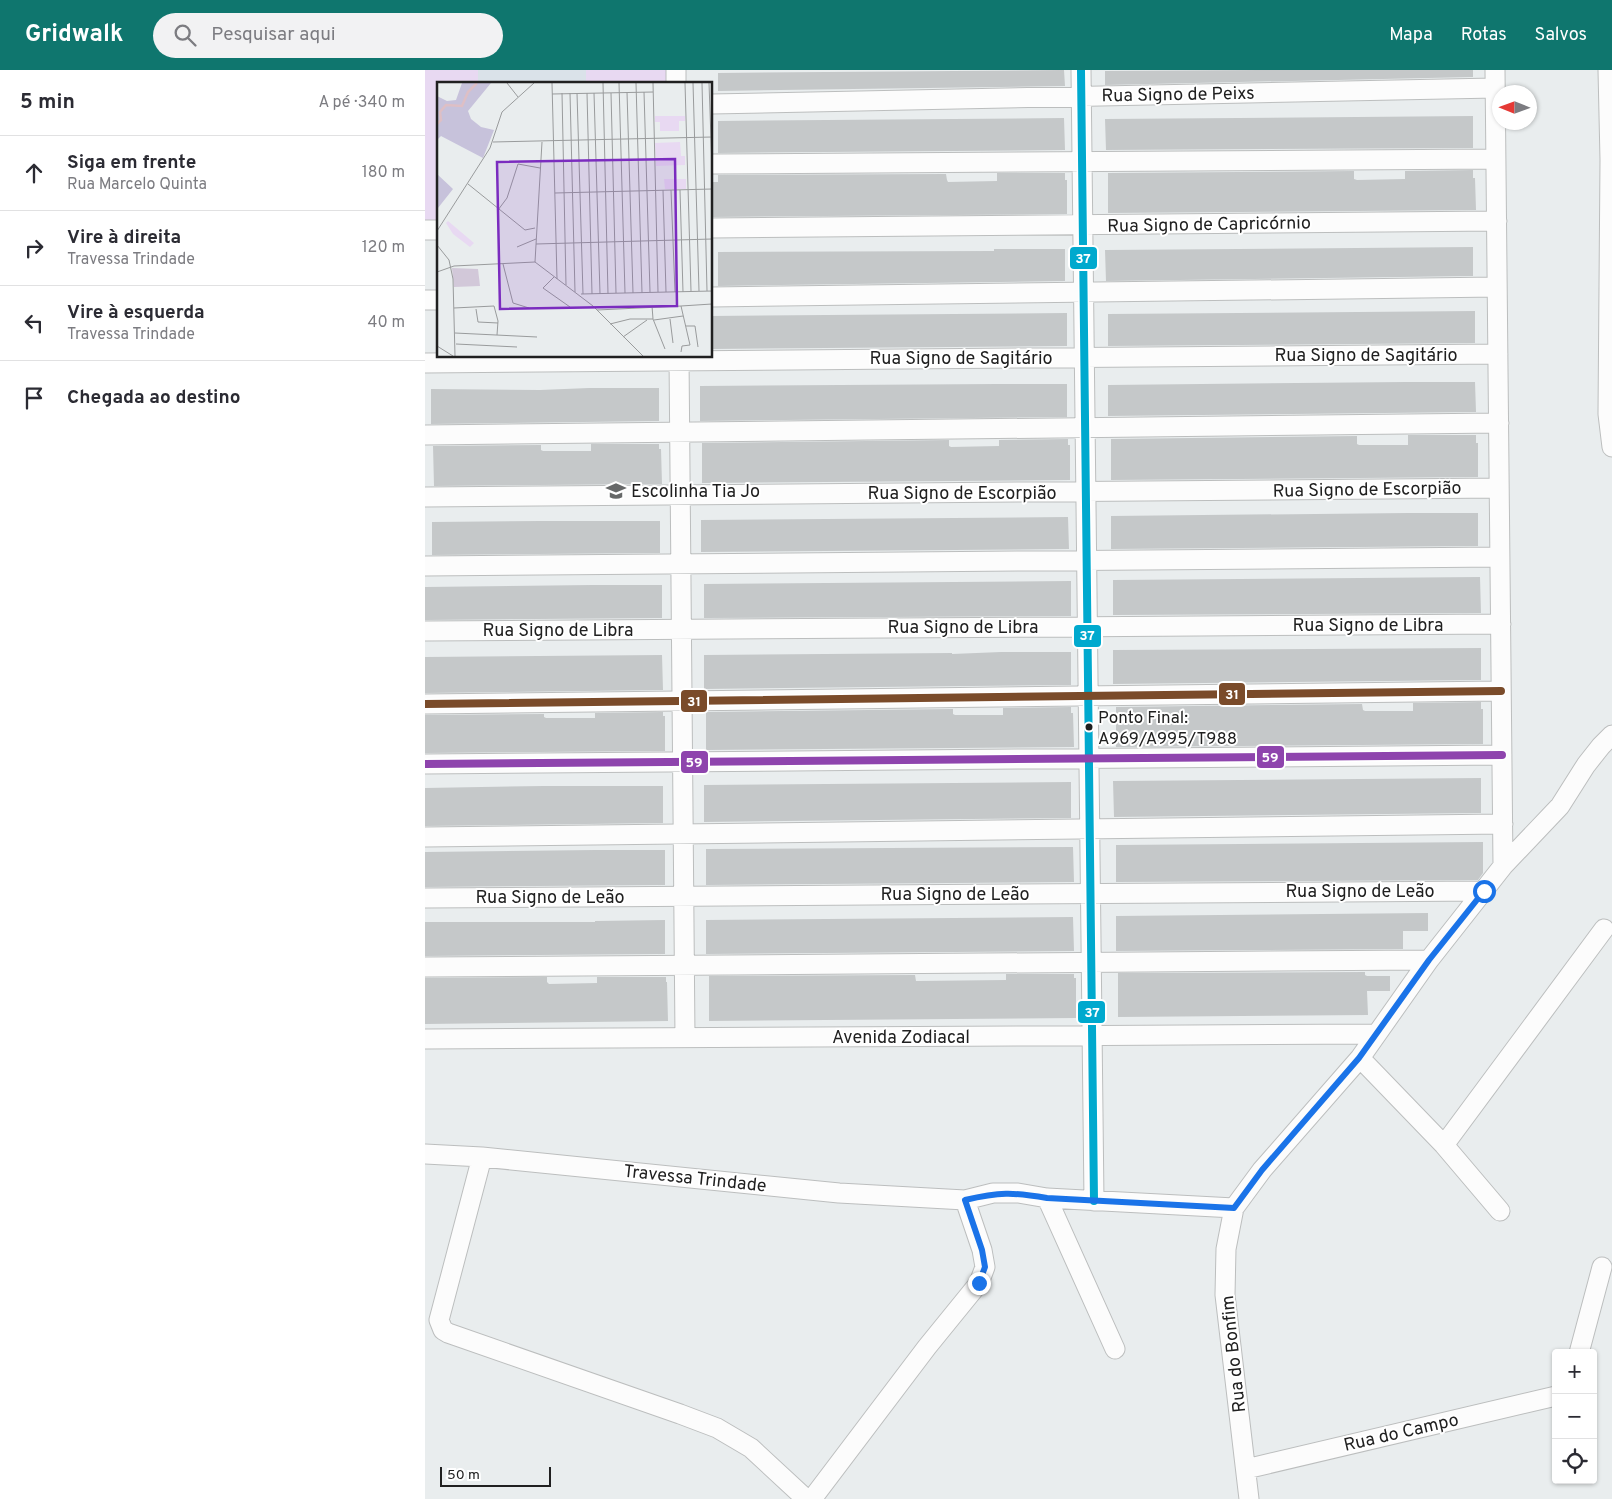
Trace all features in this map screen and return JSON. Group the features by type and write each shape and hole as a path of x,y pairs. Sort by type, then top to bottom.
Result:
{"street":[{"path":"1081,70 1094,1201"},
{"path":"1607,70 1611,270 1608,414 1612,447"},
{"path":"1495,79 1503,866"},
{"name":"Rua Signo de Peixs","path":"713,104 1082,96 1495,79"},
{"path":"713,164 1496,159"},
{"name":"Rua Signo de Capricórnio","path":"713,228 1497,221"},
{"path":"713,296 1497,287"},
{"name":"Rua Signo de Sagitário","path":"425,363 679,358 1085,358 1498,354"},
{"path":"679,358 685,1038"},
{"path":"425,435 1499,423"},
{"name":"Rua Signo de Escorpião","path":"425,497 1499,488"},
{"path":"425,566 1500,557"},
{"name":"Rua Signo de Libra","path":"425,630 1501,624"},
{"path":"425,704 1501,691"},
{"path":"1234,1208 1262,1170 1359,1058 1429,960 1503,866 1560,806 1586,765 1612,735"},
{"path":"425,764 1502,755"},
{"path":"425,837 1503,824"},
{"name":"Rua Signo de Leão","path":"425,898 1484,891"},
{"path":"1444,1145 1604,929"},
{"path":"425,967 1429,960"},
{"name":"Avenida Zodiacal","path":"425,1039 1377,1034"},
{"path":"1359,1058 1444,1145 1500,1211"},
{"name":"Travessa Trindade","path":"425,1154 482,1157 839,1193 965,1200 993,1193 1018,1193 1047,1198 1234,1208"},
{"path":"482,1157 439,1320 443,1330 717,1428 751,1448 806,1499"},
{"path":"1047,1198 1115,1348"},
{"path":"812,1499 927,1347 979,1283 985,1267 982,1250 965,1200"},
{"name":"Rua do Bonfim","path":"1234,1208 1226,1249 1225,1295 1249,1499"},
{"path":"1580,1349 1602,1267"},
{"name":"Rua do Campo","path":"1246,1468 1552,1397"}],"shaded area":[{"path":"425,70 478,70 478,82 437,82 437,222 425,222"},
{"path":"478,70 586,70 586,82 478,82"},
{"path":"586,70 668,70 669,82 586,82"}],"building":[{"path":"1064,70 1065,86 718,91 718,73"},
{"path":"1473,70 1473,77 1105,85 1105,71"},
{"path":"1473,116 1473,148 1106,150 1105,119"},
{"path":"1064,118 1065,150 718,153 718,121"},
{"path":"1473,170 1476,210 1108,213 1108,173 1354,171 1354,179 1357,180 1405,179 1405,171"},
{"path":"997,173 1065,173 1065,180 1067,180 1067,214 713,217 713,182 718,182 718,175 946,174 948,182 997,181"},
{"path":"1473,247 1473,276 1106,281 1105,250"},
{"path":"994,249 1065,249 1065,281 718,286 718,252 994,251"},
{"path":"1475,311 1475,343 1108,346 1108,314"},
{"path":"1067,313 1067,346 713,349 713,316"},
{"path":"1475,382 1476,412 1108,416 1108,385"},
{"path":"1067,384 1067,417 700,421 700,386"},
{"path":"659,388 659,421 431,424 431,389 540,390"},
{"path":"1408,435 1476,435 1476,443 1478,443 1478,477 1111,480 1111,439 1357,436 1357,444 1359,445 1408,445"},
{"path":"1068,439 1068,445 1070,445 1070,480 702,483 702,443 949,440 949,446 951,447 999,446 999,440"},
{"path":"591,444 659,444 659,449 661,449 662,484 434,486 433,446 541,445 541,450 543,451 591,451"},
{"path":"1478,513 1478,546 1111,549 1111,516"},
{"path":"1068,517 1069,549 701,552 701,520"},
{"path":"660,521 660,553 432,555 432,522"},
{"path":"1480,577 1481,613 1113,615 1113,580"},
{"path":"1071,581 1071,616 704,618 704,584"},
{"path":"662,585 662,618 425,620 425,587"},
{"path":"1481,648 1481,680 1113,684 1113,650"},
{"path":"1071,652 1071,685 704,689 704,655 952,654"},
{"path":"662,655 663,690 425,693 425,657"},
{"path":"1481,702 1481,709 1483,709 1483,744 1116,747 1116,707 1362,704 1365,711 1413,711 1413,703"},
{"path":"1071,707 1071,713 1073,713 1074,747 706,750 706,712 953,709 953,714 955,715 1003,715 1003,708"},
{"path":"663,712 663,716 665,716 665,751 425,753 425,715 544,714 546,718 595,718 595,713"},
{"path":"1481,778 1481,813 1114,817 1113,781"},
{"path":"1071,782 1071,818 704,822 704,785"},
{"path":"663,786 663,823 425,826 425,788"},
{"path":"1483,842 1483,873 1478,880 1116,882 1116,845"},
{"path":"1073,847 1074,882 706,885 706,849"},
{"path":"665,850 665,885 425,887 425,852"},
{"path":"1428,913 1428,931 1403,931 1403,949 1116,951 1116,916"},
{"path":"1073,917 1074,951 706,954 706,920"},
{"path":"665,920 665,954 425,956 425,922"},
{"path":"1365,972 1367,976 1390,976 1390,991 1367,991 1368,1015 1118,1017 1118,973"},
{"path":"1006,974 1074,974 1074,978 1076,978 1076,1018 709,1021 709,976 915,975 916,981 1006,980"},
{"path":"547,977 549,984 597,983 597,977 666,977 668,1021 425,1024 425,978"}],"transit line":[{"name":"37","path":"1081,70 1094,1201"},
{"name":"31","path":"425,704 1501,691"},
{"name":"59","path":"425,764 1502,755"}],"place":[{"name":"Escolinha Tia Jo","path":"616,491"},
{"name":"Ponto Final: A969/A995/T988","path":"1089,727"}],"route":[{"path":"979,1283 985,1267 982,1250 965,1200 993,1193 1018,1193 1047,1198 1234,1208 1262,1170 1359,1058 1429,960 1484,891"}]}
